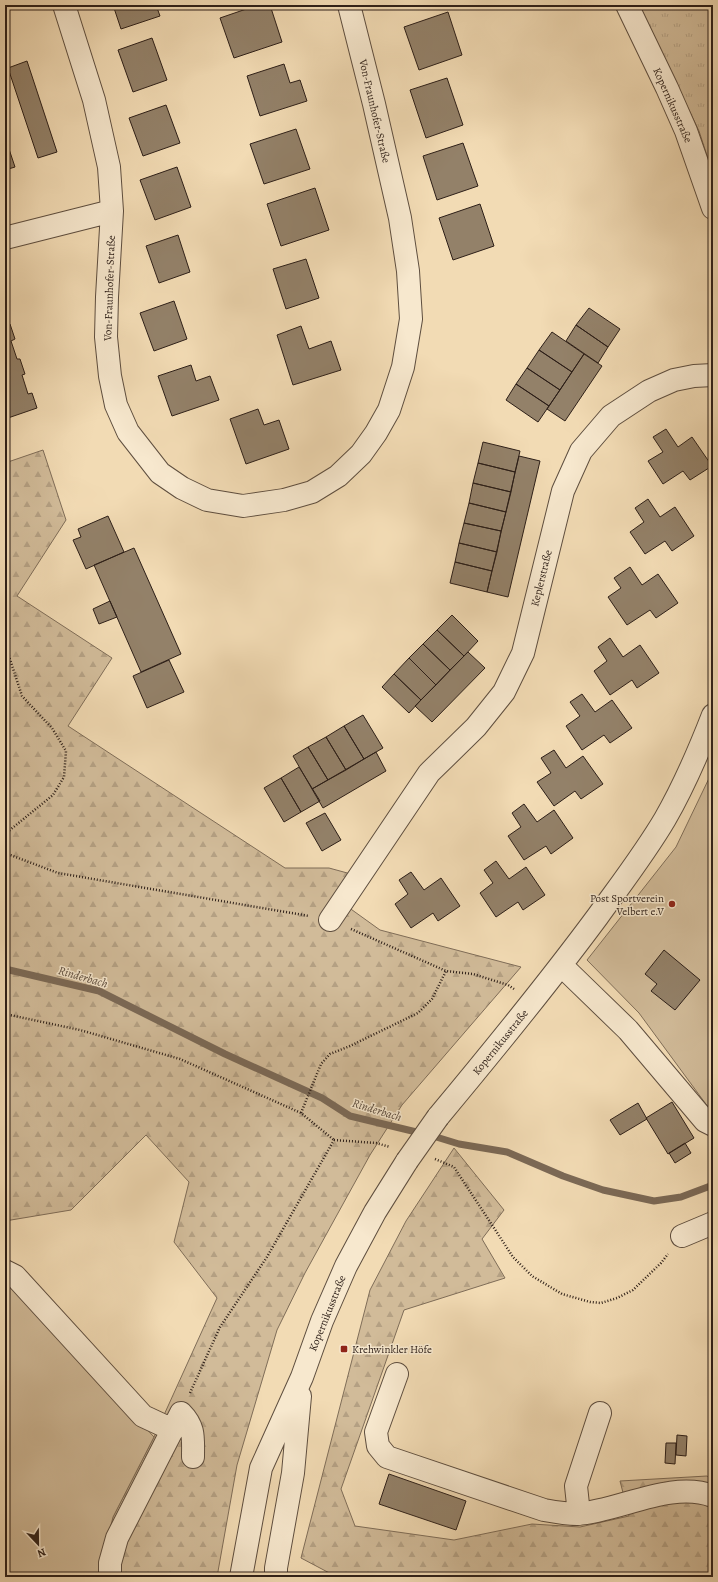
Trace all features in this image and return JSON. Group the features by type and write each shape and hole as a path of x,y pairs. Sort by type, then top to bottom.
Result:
{"street":[{"name":"Von-Fraunhofer-Straße","path":"64,5 94,100 109,167 112,210 106,337 110,376 116,405 128,432 160,473 182,488 207,500 243,506 284,500 312,492 338,476 361,454 376,433 388,410 403,367 411,319 408,271 400,218 349,5"},
{"name":"Kopernikusstraße","path":"626,5 664,81 686,131 713,208"},
{"path":"5,238 112,210"},
{"name":"Keplerstraße","path":"330,920 429,773 476,727 504,692 523,653 562,491 580,451 611,416 649,391 674,380 694,376 713,375"},
{"name":"Kopernikusstraße","path":"241,1577 261,1468 302,1377 322,1321 346,1266 375,1212 399,1154 438,1117 532,1003 562,966 642,855 664,820 702,743 713,715"},
{"path":"562,966 628,1030 705,1120 713,1125"},
{"path":"682,1236 713,1223"},
{"path":"5,1271 15,1276 143,1416 177,1422 190,1422 193,1437 193,1457"},
{"path":"397,1374 376,1432 378,1446 386,1457 544,1510 568,1514 578,1514 679,1491 713,1496"},
{"name":"Kopernikusstraße","path":"276,1577 276,1568 293,1473 302,1377"},
{"path":"578,1514 576,1486 600,1412"},
{"path":"110,1577 110,1562 117,1538 177,1422"}],"path":[{"path":"5,644 22,696 52,728 66,751 64,777 53,795 5,834"},
{"path":"5,853 58,873 330,920 446,971 473,974 508,985 532,1003"},
{"path":"301,1113 321,1064 330,1054 418,1013 432,999 446,971"},
{"path":"5,1014 80,1030 180,1059 301,1113 334,1140 376,1143 399,1154"},
{"path":"177,1422 220,1327 267,1257 334,1140"},
{"path":"428,1157 442,1161 454,1167 513,1257 532,1276 562,1294 590,1302 601,1303 617,1298 633,1290 661,1263 682,1236"}],"green space":[{"path":"639,5 713,5 713,174 699,131"},
{"path":"43,450 66,520 17,596 112,658 68,726 285,868 329,868 351,874 348,907 380,930 521,967 402,1105 370,1155 305,1273 277,1330 237,1465 217,1577 98,1577 113,1517 154,1437 217,1298 174,1242 189,1182 146,1135 71,1210 5,1221 5,463"},
{"name":"Post Sportverein Velbert e.V","path":"713,770 713,1112 639,1013 587,960 676,847"},
{"path":"454,1148 504,1210 482,1239 505,1278 404,1310 341,1489 355,1526 454,1540 532,1524 580,1527 629,1516 620,1481 707,1476 713,1480 713,1577 337,1577 301,1558 370,1290 406,1221"},
{"path":"5,1280 10,1282 154,1437 113,1517 98,1577 5,1577"}],"building":[{"path":"113,5 156,5 160,16 121,29"},
{"path":"258,5 270,5 282,42 234,58 220,18"},
{"path":"448,12 462,55 419,70 404,27"},
{"path":"152,38 167,80 133,92 118,50"},
{"path":"27,61 57,152 38,158 8,68"},
{"path":"284,64 290,83 300,80 307,101 260,116 247,76"},
{"path":"447,78 463,125 426,138 410,90"},
{"path":"166,105 180,143 143,156 129,118"},
{"path":"296,129 310,169 264,184 250,144"},
{"path":"5,137 15,167 5,170"},
{"path":"463,143 478,186 437,200 423,156"},
{"path":"177,167 191,207 155,220 140,180"},
{"path":"315,188 329,230 281,246 267,204"},
{"path":"480,204 494,246 453,260 439,218"},
{"path":"178,235 190,272 159,283 146,246"},
{"path":"306,259 319,298 286,309 273,269"},
{"path":"174,301 187,339 154,351 140,313"},
{"path":"589,308 620,329 608,347 576,325"},
{"path":"10,324 15,339 11,341 17,359 20,359 25,374 22,375 28,394 32,393 37,408 5,419 5,325"},
{"path":"576,325 608,347 598,363 566,341"},
{"path":"301,326 309,349 331,341 341,370 293,385 277,335"},
{"path":"552,332 584,354 572,372 539,350"},
{"path":"539,350 572,372 560,390 527,368"},
{"path":"584,354 602,366 565,421 547,409"},
{"path":"191,365 196,381 210,376 219,400 172,416 158,376"},
{"path":"527,368 560,390 549,406 516,384"},
{"path":"516,384 549,406 538,422 506,400"},
{"path":"258,409 264,425 279,420 289,449 246,464 230,419"},
{"path":"666,429 678,447 692,437 712,466 690,480 683,471 663,484 648,461 663,452 653,437"},
{"path":"483,442 520,451 515,472 478,463"},
{"path":"519,456 540,461 508,597 487,592"},
{"path":"478,463 515,472 511,492 473,483"},
{"path":"473,483 511,492 506,512 469,503"},
{"path":"648,499 660,517 675,507 694,536 672,551 665,541 645,554 630,532 644,522 635,508"},
{"path":"469,503 506,512 501,531 464,523"},
{"path":"108,516 124,552 86,569 73,540 81,537 78,529"},
{"path":"464,523 501,531 497,552 459,543"},
{"path":"459,543 497,552 492,571 455,562"},
{"path":"134,548 181,654 141,672 94,565"},
{"path":"455,562 492,571 487,592 450,583"},
{"path":"630,567 642,585 658,574 678,603 656,618 650,610 627,625 608,597 621,588 614,578"},
{"path":"110,601 117,617 99,624 93,609"},
{"path":"452,615 478,641 464,656 437,630"},
{"path":"437,630 464,656 450,670 423,644"},
{"path":"610,638 623,657 640,645 659,673 637,688 632,680 610,695 594,671 607,661 598,647"},
{"path":"423,644 450,670 436,685 409,658"},
{"path":"468,652 485,668 432,722 415,706"},
{"path":"409,658 436,685 421,700 394,674"},
{"path":"169,660 184,692 147,708 133,676"},
{"path":"394,674 421,700 409,713 382,687"},
{"path":"582,694 595,712 612,700 632,728 610,743 604,735 582,750 566,726 580,716 570,702"},
{"path":"363,715 383,748 364,759 344,726"},
{"path":"344,726 364,759 346,770 326,737"},
{"path":"326,737 346,770 328,780 308,747"},
{"path":"308,747 328,780 312,789 293,756"},
{"path":"554,750 566,768 583,756 603,784 581,799 575,791 554,806 537,782 551,773 541,758"},
{"path":"376,752 386,771 323,808 312,789"},
{"path":"299,767 320,801 301,812 281,778"},
{"path":"281,778 301,812 284,822 264,788"},
{"path":"524,804 537,822 554,810 573,838 551,854 546,846 524,860 508,836 521,827 512,813"},
{"path":"325,813 341,840 322,851 306,823"},
{"path":"496,861 509,879 526,867 545,895 523,910 518,902 496,917 480,893 493,883 484,870"},
{"path":"411,872 424,890 441,878 460,906 438,921 433,913 411,928 395,904 408,894 399,880"},
{"path":"664,950 700,980 675,1010 651,991 657,984 645,974"},
{"path":"672,1102 694,1138 668,1154 646,1118"},
{"path":"638,1103 647,1119 620,1135 610,1120"},
{"path":"685,1143 691,1153 675,1163 669,1153"},
{"path":"677,1435 687,1436 686,1456 676,1455"},
{"path":"666,1443 676,1443 675,1464 665,1463"},
{"path":"389,1474 466,1501 456,1530 379,1504"}],"waterway":[{"name":"Rinderbach","path":"5,969 99,991 225,1054 322,1098 350,1116 433,1136 459,1144 507,1152 563,1176 603,1190 654,1201 681,1197 713,1185"}],"place":[{"name":"Post Sportverein Velbert e.V","path":"672,904"},
{"name":"Krehwinkler Höfe","path":"344,1349"}]}
